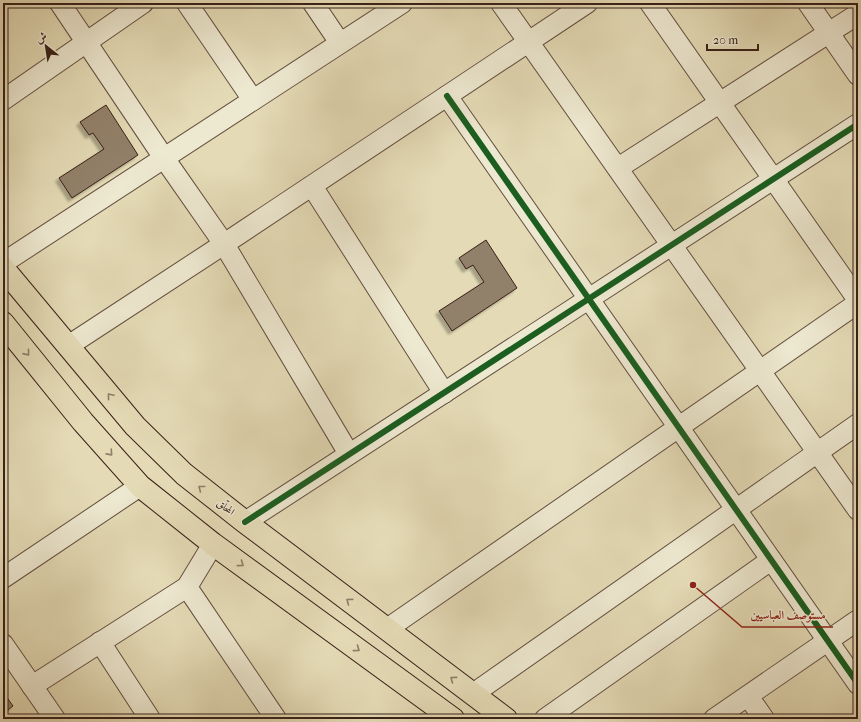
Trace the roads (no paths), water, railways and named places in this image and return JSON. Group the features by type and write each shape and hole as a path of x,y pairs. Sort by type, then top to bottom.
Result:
{"highway":[{"name":"المحلّق","path":"3,268 141,432 184,474 245,522 506,719"},
{"path":"3,323 83,422 140,486 213,544 453,719"}],"street":[{"path":"60,3 164,158 224,244 349,454"},
{"path":"3,100 143,3"},
{"path":"187,3 253,100"},
{"path":"313,3 340,43"},
{"path":"3,263 402,3"},
{"path":"501,3 858,510"},
{"path":"68,346 587,3"},
{"path":"650,3 858,300"},
{"path":"808,3 858,75"},
{"path":"618,168 858,14"},
{"path":"447,96 858,684"},
{"path":"245,522 858,124"},
{"path":"312,186 444,393"},
{"path":"387,629 858,303"},
{"path":"473,694 858,424"},
{"path":"3,578 140,486"},
{"path":"32,686 187,587 213,544"},
{"path":"544,719 771,560"},
{"path":"187,587 276,719"},
{"path":"714,719 858,620"},
{"path":"100,642 150,719"},
{"path":"3,644 55,719"},
{"path":"748,696 764,719"}],"place":[{"name":"مستوصف العباسيين","path":"693,585"}]}
